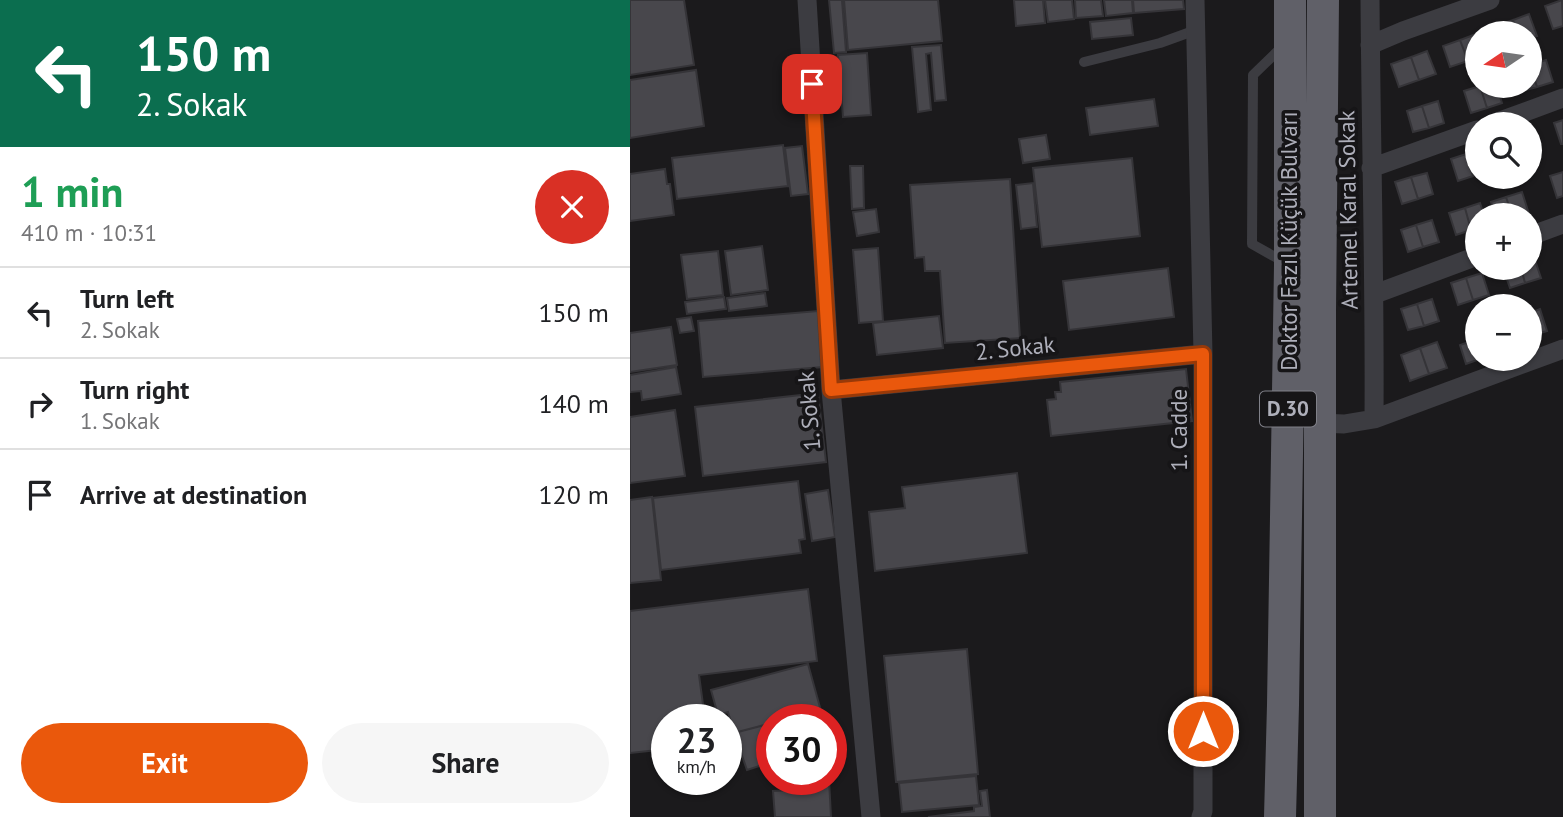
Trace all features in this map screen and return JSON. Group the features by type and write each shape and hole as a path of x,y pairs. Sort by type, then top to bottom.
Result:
{"highway":[{"name":"Doktor Fazıl Küçük Bulvarı","path":"1280,817 1290,266 1290,0"},
{"name":"Doktor Fazıl Küçük Bulvarı","path":"1320,817 1322,0"}],"street":[{"name":"1. Sokak","path":"807,0 831,390 871,817"},
{"name":"1. Cadde","path":"1195,0 1203,354 1201,817"},
{"name":"Artemel Karal Sokak","path":"1370,0 1375,294 1374,419"},
{"path":"1370,45 1490,0"},
{"path":"1525,112 1563,98"},
{"path":"1371,168 1465,134"},
{"path":"1542,232 1563,224"},
{"path":"1375,294 1465,260"},
{"path":"1320,423 1343,424 1374,419 1563,349"},
{"name":"2. Sokak","path":"831,390 1203,354"}],"lane":[{"path":"1084,62 1160,43 1196,30"}],"building":[{"path":"630,0 684,0 694,65 630,75"},
{"path":"829,0 842,0 846,52 834,53"},
{"path":"844,0 938,0 942,41 848,50"},
{"path":"1014,0 1043,0 1045,23 1016,26"},
{"path":"1045,0 1072,0 1074,19 1048,22"},
{"path":"1075,0 1101,0 1103,16 1076,18"},
{"path":"1104,0 1132,0 1133,13 1106,16"},
{"path":"1133,0 1183,0 1184,9 1134,13"},
{"path":"1562,0 1563,26 1553,29 1545,6"},
{"path":"1529,14 1532,21 1513,21"},
{"path":"1131,18 1133,35 1092,39 1090,22"},
{"path":"1465,38 1465,53 1460,40"},
{"path":"1460,40 1465,62 1450,67 1443,46"},
{"path":"941,45 946,100 935,101 931,53 926,54 931,110 918,112 912,47"},
{"path":"1427,51 1436,74 1419,80 1411,57"},
{"path":"867,53 871,115 843,117 838,55"},
{"path":"1411,57 1419,80 1399,87 1391,64"},
{"path":"1546,60 1553,82 1542,85 1542,61"},
{"path":"696,70 704,126 630,138 630,80"},
{"path":"1466,98 1484,98 1487,108 1471,112"},
{"path":"1484,98 1501,98 1502,103 1487,108"},
{"path":"1154,99 1158,126 1090,135 1086,108"},
{"path":"1438,101 1444,123 1429,128 1422,106"},
{"path":"1422,106 1429,128 1413,132 1407,111"},
{"path":"1563,120 1563,144 1561,144 1554,123"},
{"path":"1046,135 1050,159 1023,163 1019,139"},
{"path":"783,145 788,186 677,199 672,158"},
{"path":"802,146 808,194 791,196 785,148"},
{"path":"1465,154 1465,179 1458,181 1451,159"},
{"path":"1132,158 1140,236 1042,247 1033,168"},
{"path":"850,166 863,166 864,208 852,209"},
{"path":"665,169 674,215 630,221 630,174"},
{"path":"1563,172 1563,196 1557,198 1550,176"},
{"path":"1427,173 1433,194 1418,199 1411,177"},
{"path":"1411,177 1418,199 1402,204 1395,182"},
{"path":"1010,179 1020,338 945,343 940,271 925,271 924,257 915,258 910,185"},
{"path":"1033,183 1037,227 1021,229 1016,185"},
{"path":"1522,192 1526,203 1508,203 1506,197"},
{"path":"1506,197 1508,203 1491,203"},
{"path":"1465,208 1465,232 1456,235 1449,213"},
{"path":"876,209 879,232 857,236 853,212"},
{"path":"1432,220 1439,242 1423,247 1416,225"},
{"path":"1416,225 1423,247 1408,252 1401,230"},
{"path":"762,246 768,290 731,295 725,251"},
{"path":"878,248 883,321 859,323 853,250"},
{"path":"718,251 723,295 687,299 681,255"},
{"path":"1168,268 1174,317 1069,330 1063,281"},
{"path":"1467,280 1484,280 1489,294 1471,294"},
{"path":"1467,280 1471,294 1465,294 1465,303 1458,305 1451,283"},
{"path":"1507,280 1524,280 1525,283 1510,288"},
{"path":"765,293 767,306 729,311 727,298"},
{"path":"724,297 726,309 687,314 685,302"},
{"path":"1432,299 1439,321 1424,326 1417,304"},
{"path":"1417,304 1424,326 1408,330 1401,309"},
{"path":"818,311 823,367 703,377 698,321"},
{"path":"1542,315 1547,331 1542,333"},
{"path":"939,316 943,348 877,355 873,323"},
{"path":"691,317 694,331 680,333 677,319"},
{"path":"671,327 677,365 630,372 630,333"},
{"path":"1437,342 1447,368 1429,374 1420,348"},
{"path":"1465,343 1465,361 1460,345"},
{"path":"1420,348 1429,374 1410,381 1401,355"},
{"path":"676,367 681,394 642,400 641,391 630,392 630,375"},
{"path":"1186,369 1192,421 1051,436 1047,400 1056,399 1055,392 1061,392 1060,382"},
{"path":"818,393 826,462 703,476 695,407"},
{"path":"675,410 685,476 630,483 630,417"},
{"path":"1017,473 1027,553 875,571 869,512 905,508 902,487"},
{"path":"798,481 805,539 799,540 801,553 661,570 653,498"},
{"path":"828,490 835,537 812,541 805,494"},
{"path":"652,497 661,580 630,583 630,500"},
{"path":"808,589 817,661 699,675 703,704 651,704 651,751 630,753 630,611"},
{"path":"967,649 978,774 896,782 884,656"},
{"path":"808,664 819,704 756,704 756,727 742,731 742,704 715,704 711,690"},
{"path":"756,727 756,767 747,770 742,756 742,731"},
{"path":"976,776 979,805 902,812 899,783"},
{"path":"987,790 990,817 928,817 974,811 974,807 982,806 980,791"},
{"path":"773,795 830,795 831,817 775,817"}],"route":[{"path":"812,84 831,390 1203,354 1203,731"}]}
